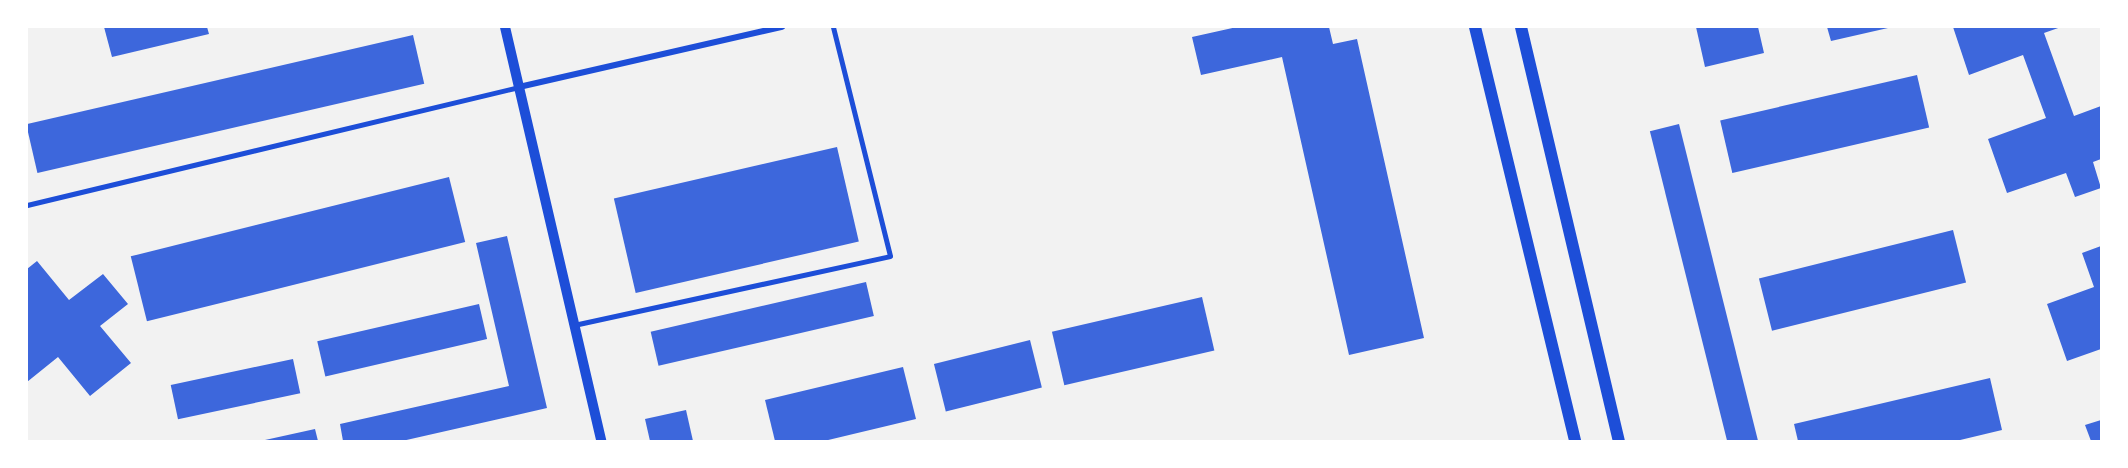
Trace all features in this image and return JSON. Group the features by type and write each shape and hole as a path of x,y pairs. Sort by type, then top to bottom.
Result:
{"main road":[{"path":"1475,27 1575,441"},
{"path":"1521,27 1619,441"}],"street":[{"path":"505,27 601,441"},
{"path":"27,205 519,87 782,27"}],"lane":[{"path":"574,325 890,256 833,27"}],"building":[{"path":"104,27 207,27 209,34 112,57"},
{"path":"1237,27 1329,27 1333,44 1357,39 1424,338 1349,355 1282,57 1201,75 1192,37"},
{"path":"1696,27 1758,27 1764,53 1705,67"},
{"path":"1827,27 1888,27 1888,28 1831,41"},
{"path":"1953,27 2061,27 2044,33 2074,116 2101,106 2101,159 2093,162 2101,188 2075,197 2066,173 2007,193 1988,139 2046,118 2023,55 1969,75"},
{"path":"413,35 424,84 37,173 27,124"},
{"path":"1917,75 1929,128 1732,173 1720,120"},
{"path":"1679,124 1758,441 1727,441 1650,131"},
{"path":"837,147 859,242 636,293 614,199"},
{"path":"449,177 465,242 147,321 131,256"},
{"path":"1953,230 1966,282 1772,331 1759,278"},
{"path":"507,236 547,408 402,441 343,441 340,424 509,386 476,243"},
{"path":"2101,246 2101,349 2067,361 2047,304 2094,287 2082,253"},
{"path":"37,261 69,300 103,274 128,304 100,326 131,363 90,396 58,357 27,382 27,269"},
{"path":"866,282 874,316 659,366 651,332"},
{"path":"1202,297 1214,351 1064,385 1052,332"},
{"path":"479,304 487,339 325,376 317,341"},
{"path":"1030,340 1042,388 946,411 934,364"},
{"path":"293,359 300,393 178,419 171,385"},
{"path":"903,367 916,419 824,441 775,441 765,400"},
{"path":"1990,378 2002,430 1956,441 1798,441 1794,424"},
{"path":"686,410 693,441 650,441 645,419"},
{"path":"2101,420 2101,441 2091,441 2085,425"},
{"path":"315,429 318,441 265,441 265,440"}]}
